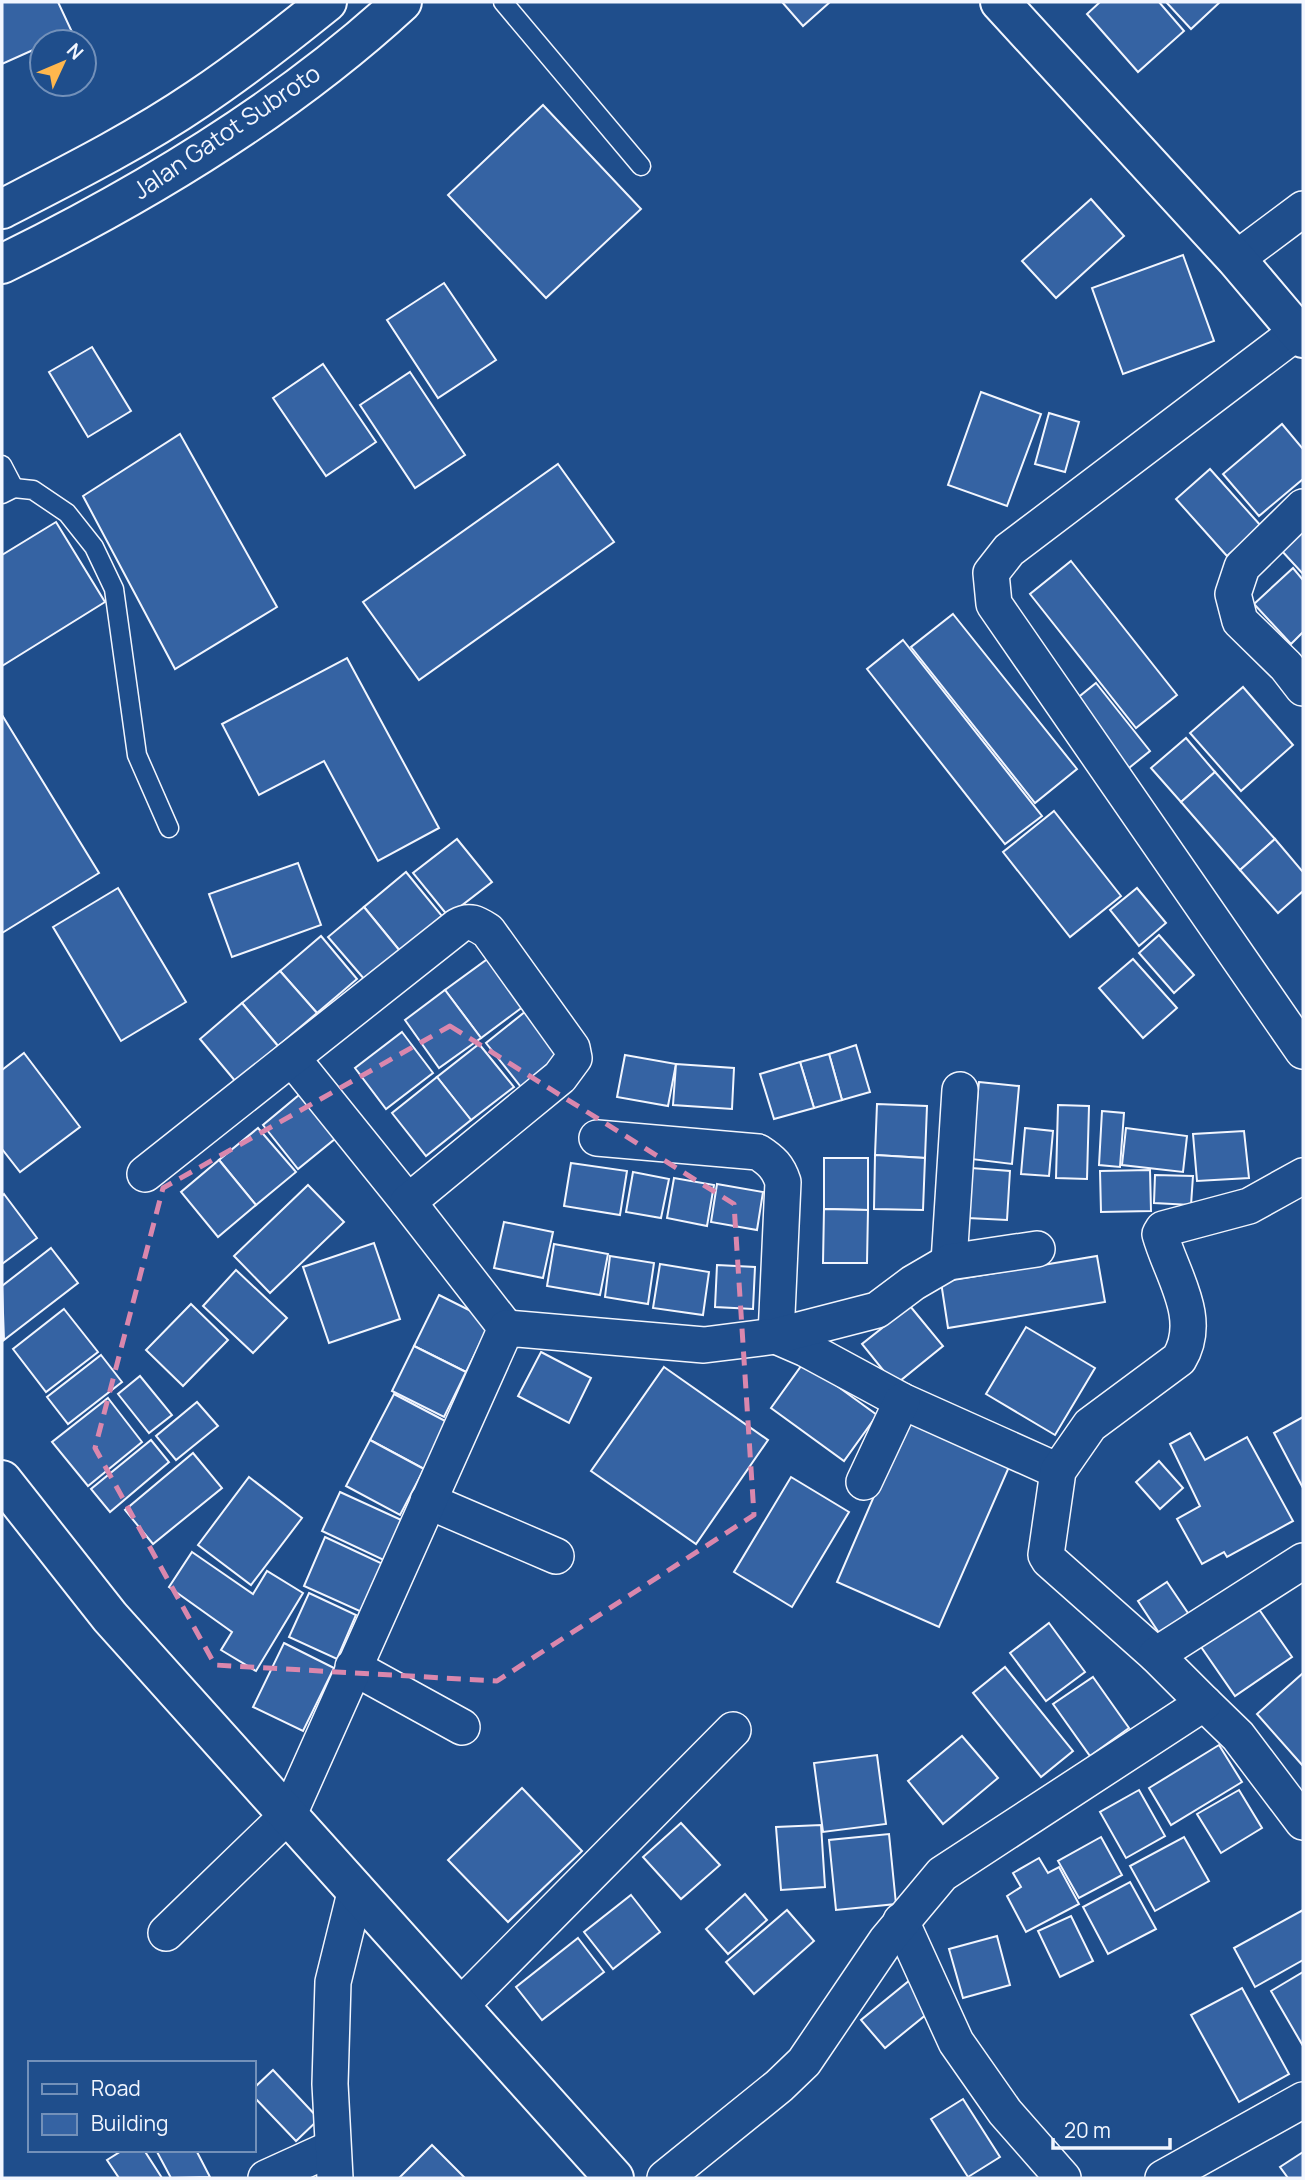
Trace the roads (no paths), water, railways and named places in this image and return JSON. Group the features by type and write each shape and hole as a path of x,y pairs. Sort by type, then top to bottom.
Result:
{"main road":[{"name":"Jalan Gatot Subroto","path":"2,209 84,167 197,100 264,53 327,2"},
{"name":"Jalan Gatot Subroto","path":"2,264 115,206 192,160 352,44 402,2"},
{"path":"1000,2 1236,259 1300,335"},
{"path":"2,1480 110,1617 614,2178"}],"street":[{"path":"1236,259 1303,209"},
{"path":"1300,335 1009,550 991,573 994,604 1303,1051"},
{"path":"1303,506 1242,567 1233,593 1240,621 1286,666 1303,688"},
{"path":"145,1174 457,926 470,922 488,931 572,1048 574,1058 560,1077 408,1202"},
{"path":"292,1058 506,1328 704,1345 776,1336 877,1310 913,1283 949,1262 1037,1249"},
{"path":"949,1262 960,1090"},
{"path":"597,1138 758,1152 778,1167 783,1182 776,1336"},
{"path":"1303,1176 1249,1206 1163,1229 1160,1234 1180,1282 1189,1329 1188,1344 1179,1359 1090,1425 1059,1471 1046,1555 1156,1655 1238,1736 1303,1822"},
{"path":"166,1933 289,1814 506,1328"},
{"path":"776,1336 806,1349 902,1401 1059,1471"},
{"path":"864,1482 902,1401"},
{"path":"428,1501 556,1556"},
{"path":"1156,1655 1303,1561"},
{"path":"353,1667 462,1727"},
{"path":"665,2178 779,2086 804,2062 901,1921 928,1888 962,1858 1028,1819 1204,1703"},
{"path":"461,2005 733,1730"},
{"path":"266,2178 333,2163 332,1982 356,1889"},
{"path":"901,1921 956,2042 1005,2112 1063,2178"},
{"path":"1163,2178 1303,2100"}],"lane":[{"path":"503,2 642,166"},
{"path":"2,465 8,491 33,490 67,513 94,547 114,589 137,755 169,828"}]}
